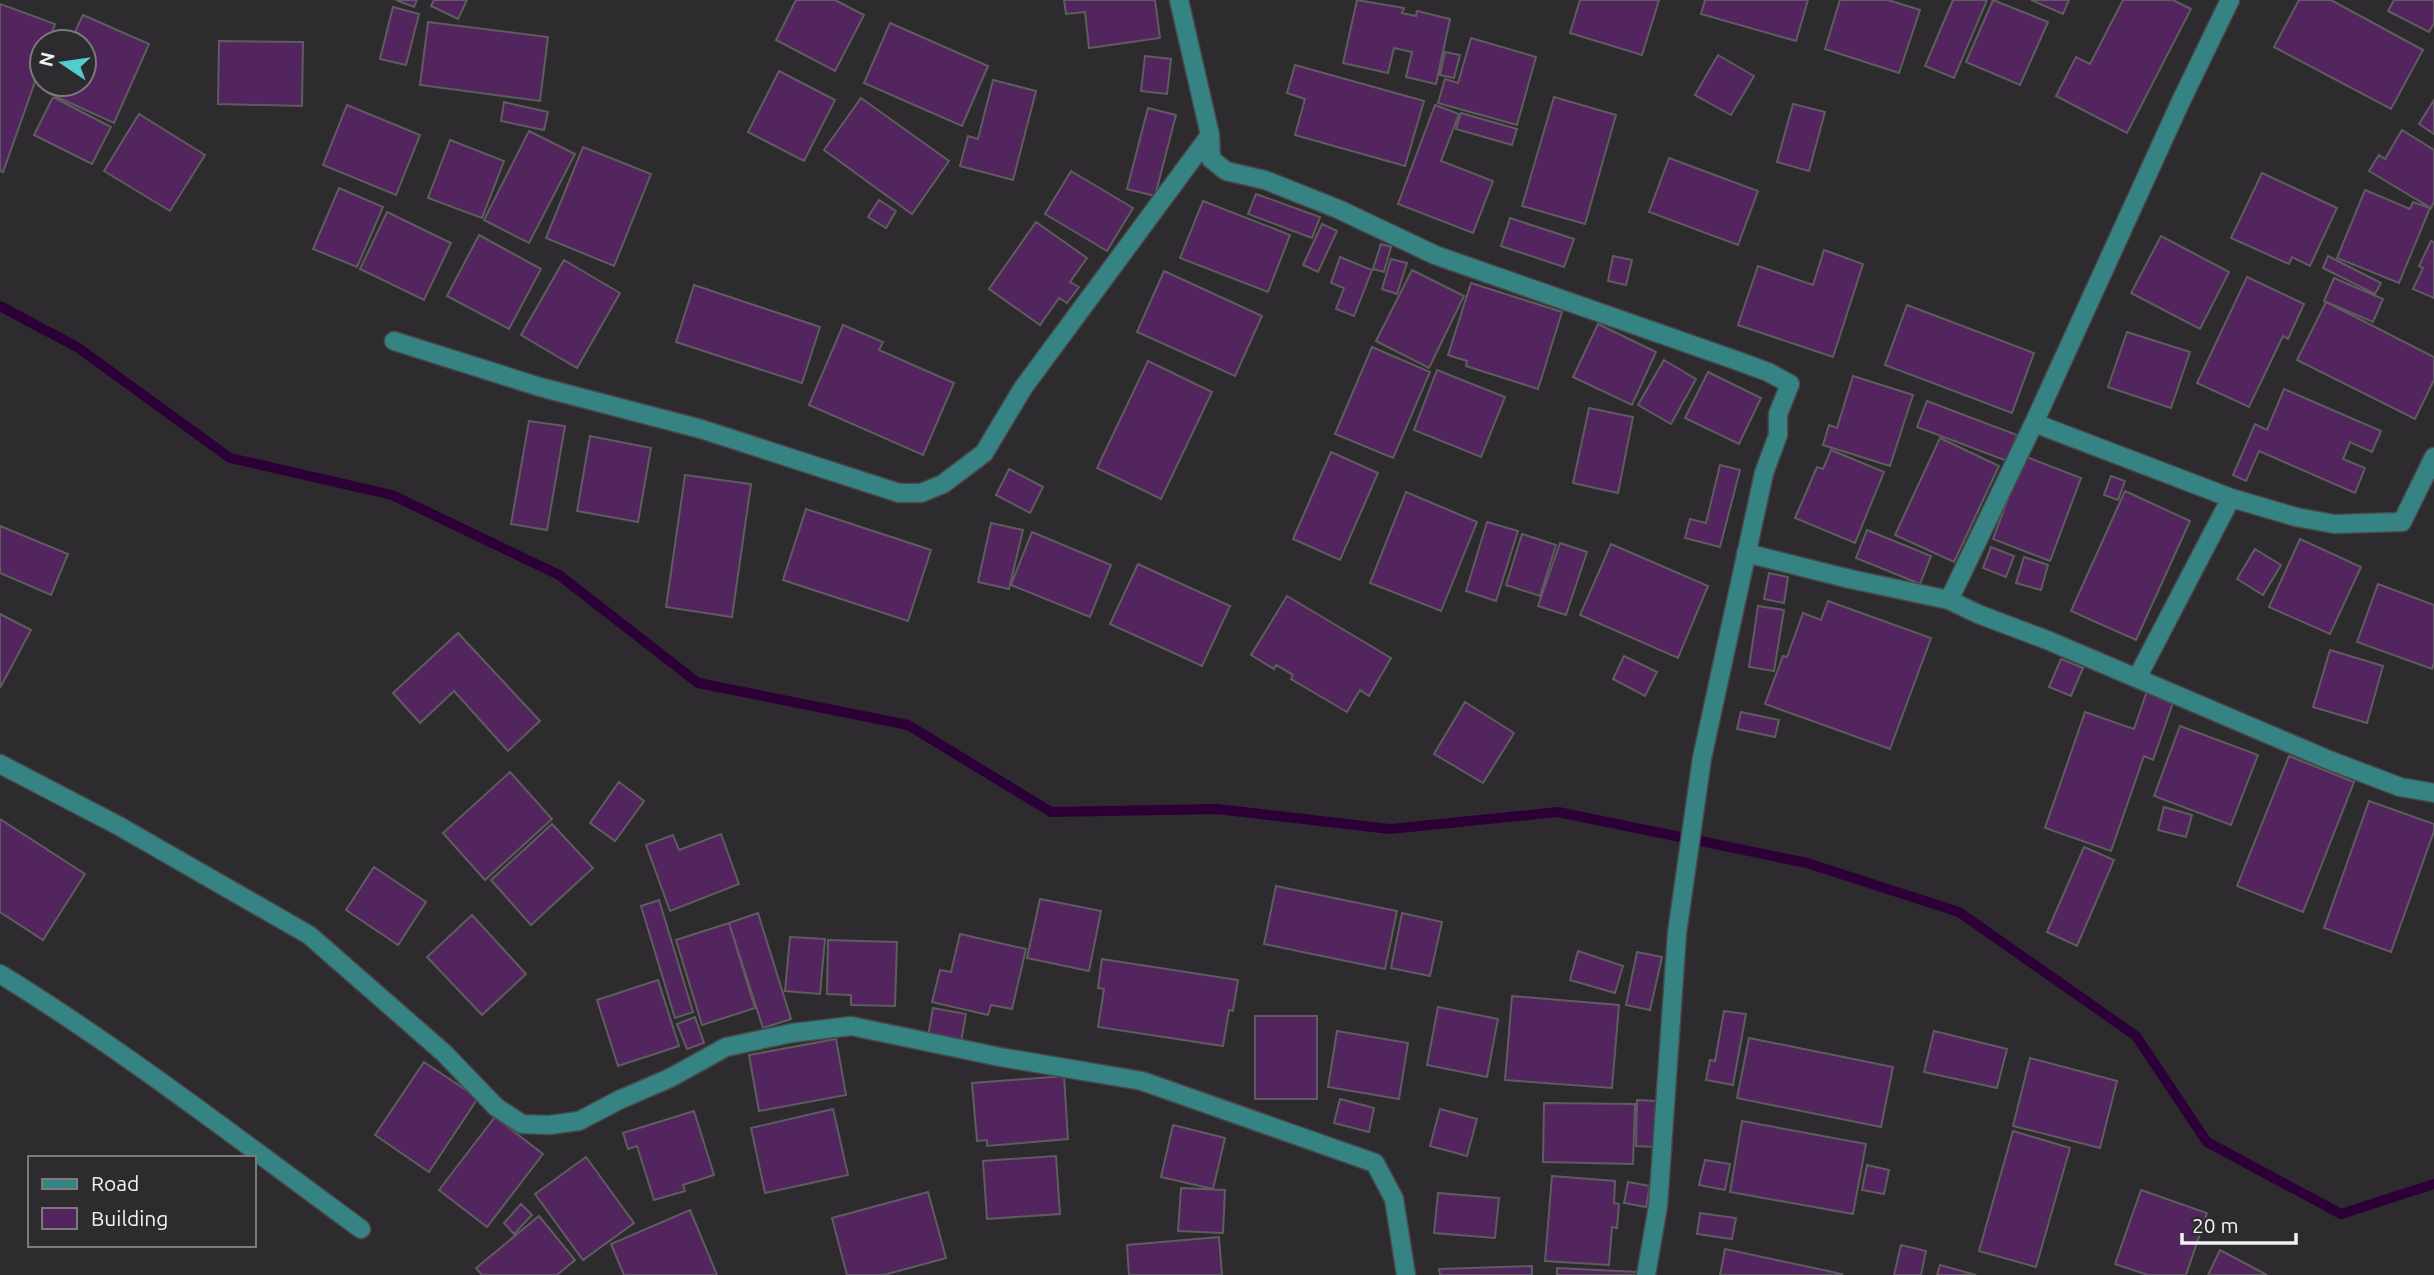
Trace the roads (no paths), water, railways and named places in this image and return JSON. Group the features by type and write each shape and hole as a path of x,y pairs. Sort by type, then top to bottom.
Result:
{"street":[{"path":"1179,0 1210,135 1211,159 1226,171 1265,180 1338,209 1435,255 1738,361 1790,384 1778,414 1778,435 1764,473 1702,758 1677,933 1658,1206 1646,1275"},
{"path":"1949,600 2230,0"},
{"path":"394,341 540,387 701,429 899,493 921,493 943,484 984,453 1023,388 1210,135"},
{"path":"2034,423 2231,498 2296,517 2334,524 2402,522 2434,457"},
{"path":"2137,678 2231,498"},
{"path":"1746,553 1949,600 2329,760 2400,787 2434,793"},
{"path":"0,764 119,826 309,935 444,1053 496,1107 522,1124 549,1125 579,1121 670,1078 726,1047 793,1033 851,1026 1000,1057 1142,1081 1375,1163 1394,1199 1406,1275"},
{"path":"0,974 197,1109 361,1229"}],"waterway":[{"path":"0,306 77,347 230,458 392,495 559,575 698,683 908,725 1051,812 1217,809 1390,829 1558,812 1807,863 1959,912 2136,1036 2207,1142 2341,1214 2434,1184"}]}
